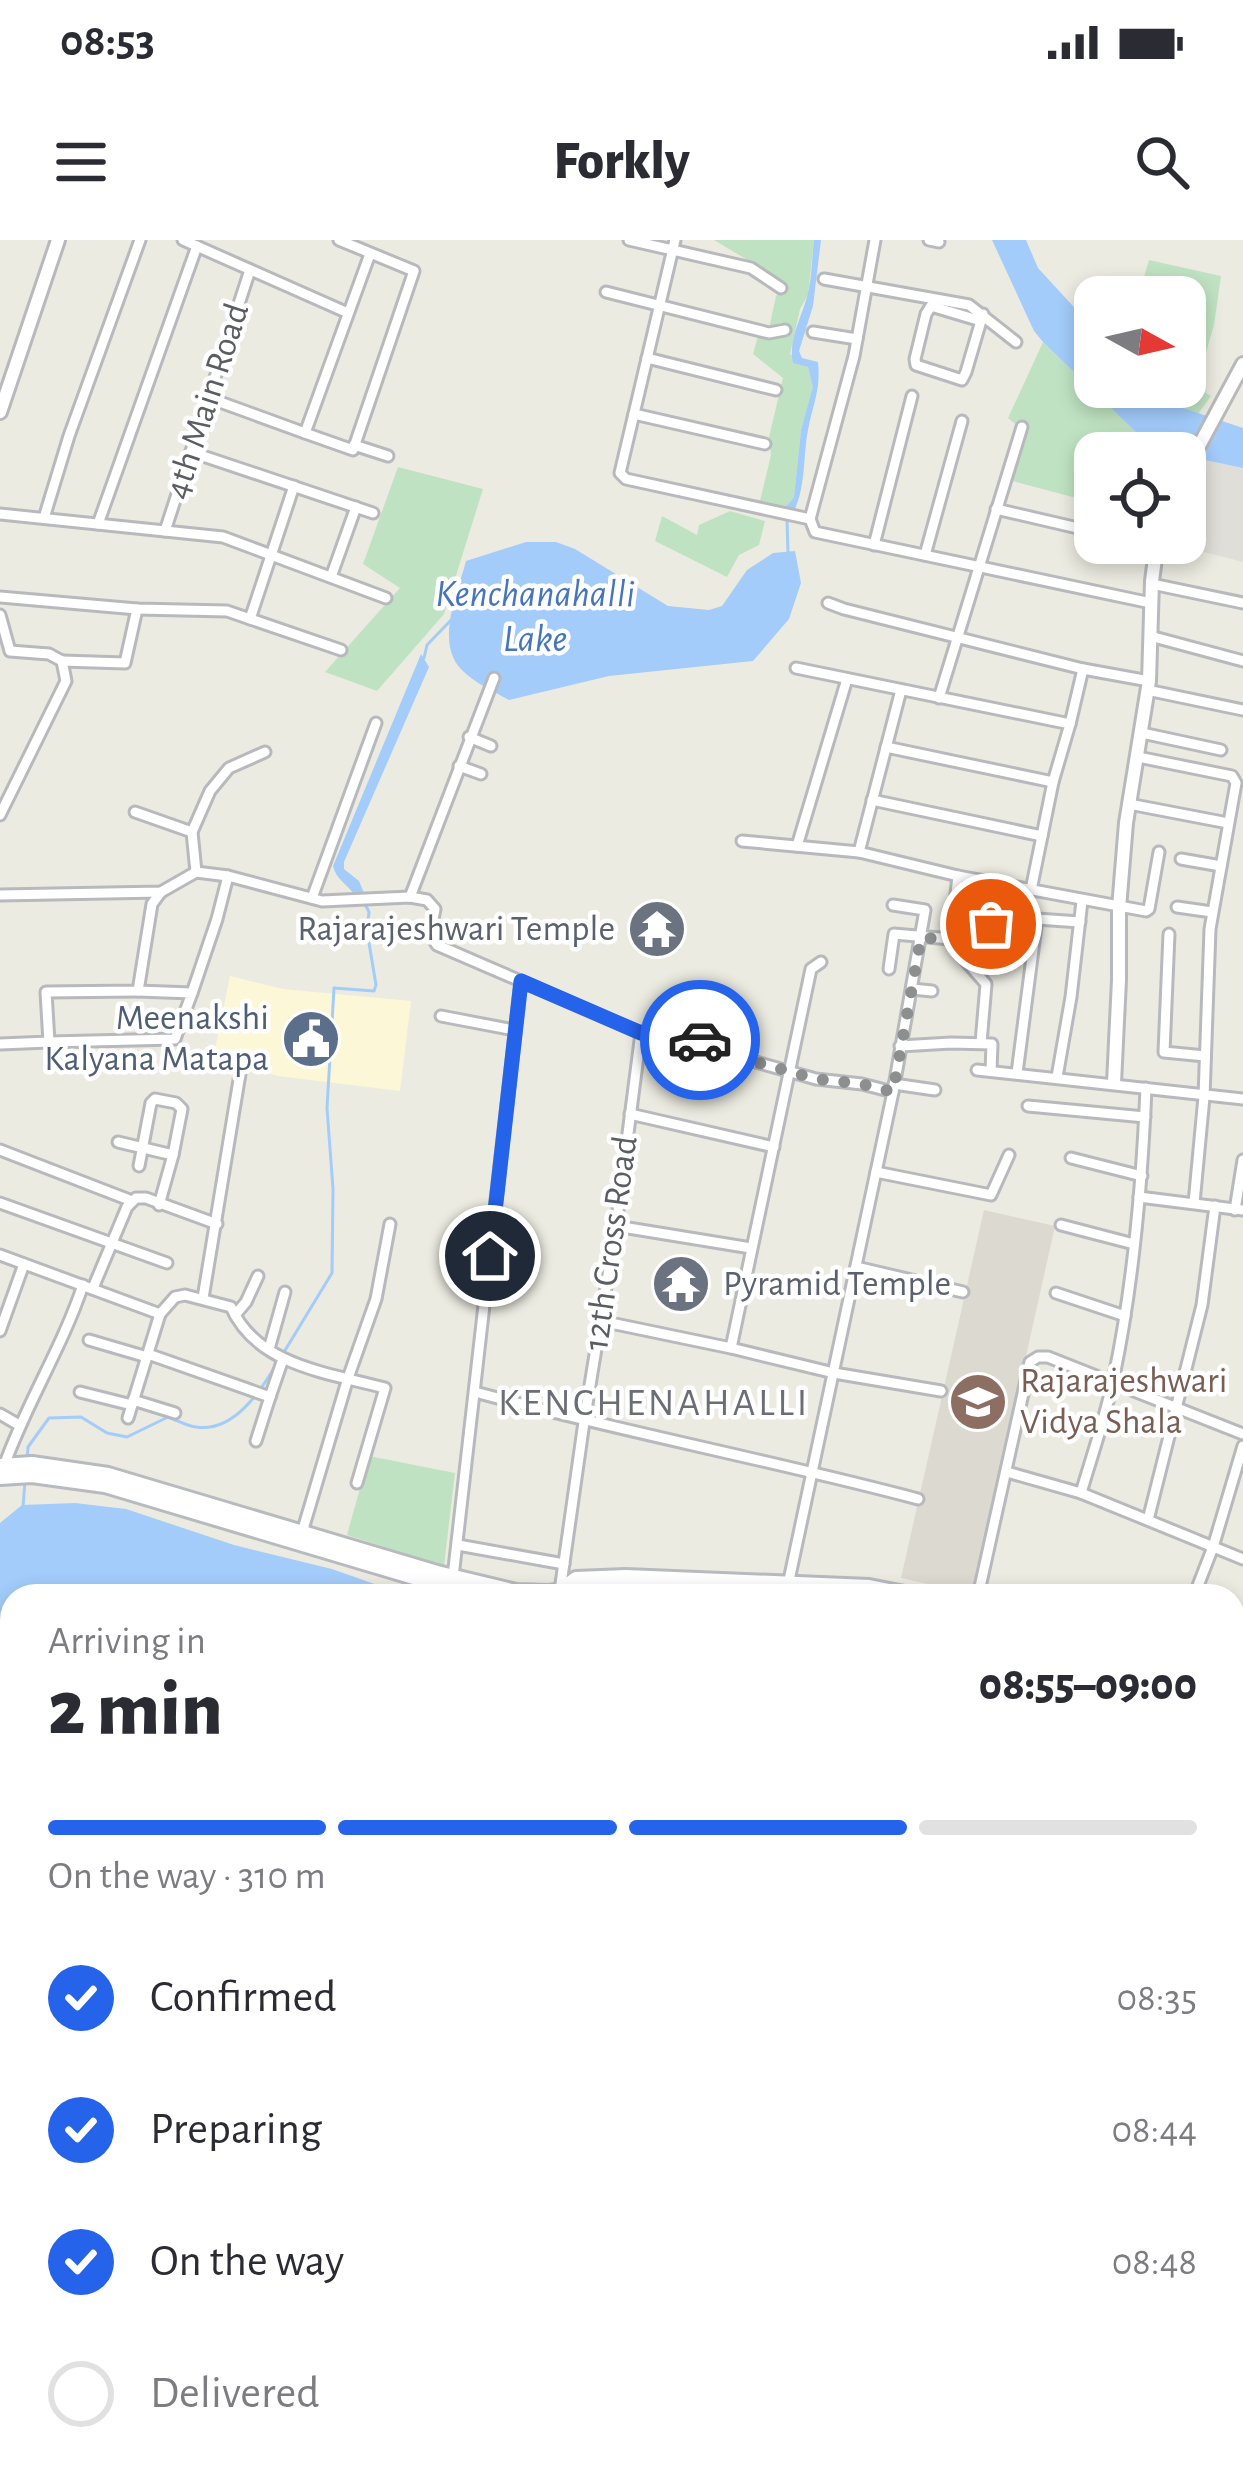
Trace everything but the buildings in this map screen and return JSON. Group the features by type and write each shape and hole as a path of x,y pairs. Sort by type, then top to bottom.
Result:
{"main road":[{"path":"15,1470 108,1474 438,1584"},
{"path":"301,1536 484,1584"},
{"path":"571,1584 576,1579 626,1577 708,1584"}],"street":[{"path":"0,412 58,240"},
{"path":"44,518 140,240"},
{"path":"183,240 348,313"},
{"path":"209,398 353,450 414,271 339,240"},
{"path":"633,240 674,245 751,268 781,288"},
{"path":"872,241 857,339 810,519 815,532 1151,603"},
{"path":"674,245 620,473 810,519"},
{"path":"98,524 197,246"},
{"path":"305,433 370,254"},
{"name":"4th Main Road","path":"165,531 250,270"},
{"path":"824,279 969,305 1016,342"},
{"path":"606,292 769,333 785,330"},
{"path":"931,307 982,317 962,380 916,365 931,307"},
{"path":"813,332 857,339"},
{"path":"647,358 776,390"},
{"path":"1205,432 1243,364"},
{"path":"874,544 911,397"},
{"path":"634,414 765,444"},
{"path":"925,555 962,421"},
{"path":"939,698 1022,427"},
{"path":"355,446 388,456"},
{"path":"191,452 373,513"},
{"path":"250,619 294,486"},
{"path":"331,577 356,507"},
{"path":"996,509 1074,527"},
{"path":"0,514 223,537 386,598"},
{"path":"1114,1083 1119,908 1148,686 1152,564"},
{"path":"1152,584 1243,603"},
{"path":"0,597 227,611 341,650"},
{"path":"828,602 1243,710"},
{"path":"0,615 5,652 49,653 62,661 125,663 137,609"},
{"path":"1150,637 1243,661"},
{"path":"0,815 66,681 62,661"},
{"path":"796,668 1070,724"},
{"path":"1031,890 1083,668"},
{"path":"410,897 494,678"},
{"path":"797,846 848,679"},
{"path":"859,852 901,690"},
{"path":"312,898 376,723"},
{"path":"1142,733 1221,750"},
{"path":"470,737 491,746"},
{"path":"886,747 1053,782"},
{"path":"196,872 192,832 210,791 229,768 265,752"},
{"path":"1138,757 1232,776 1236,785 1207,961 1204,1096 1194,1203"},
{"path":"459,766 481,774"},
{"path":"872,800 1042,836"},
{"path":"1129,804 1228,823"},
{"path":"135,812 192,832"},
{"path":"742,841 859,852 958,876 1148,911 1159,852"},
{"path":"1181,859 1221,866"},
{"path":"138,991 152,904 161,892 196,872 322,901 410,897 427,900 434,909 430,934 437,945 641,1033 657,1026 678,1029 731,1055 816,1079 934,1090"},
{"path":"0,1044 175,1039 228,876"},
{"path":"958,876 951,933 958,952 986,984 981,1043"},
{"path":"0,895 161,892"},
{"path":"1057,1077 1082,901"},
{"path":"790,1584 921,938 925,910 893,905"},
{"path":"1177,907 1212,912"},
{"path":"1017,1072 1037,919"},
{"path":"889,969 894,934 921,938 1037,919 1079,922"},
{"path":"1169,934 1164,1052 1205,1057"},
{"path":"731,1348 811,969 821,962"},
{"path":"453,1576 521,981"},
{"path":"912,989 932,991"},
{"path":"49,1042 46,992 192,993"},
{"path":"441,1016 514,1030"},
{"name":"12th Cross Road","path":"563,1584 641,1033"},
{"path":"901,1046 993,1045 991,1072"},
{"path":"976,1070 1243,1099"},
{"path":"203,1298 240,1074"},
{"path":"1081,1493 1113,1382 1125,1316 1142,1176 1146,1088"},
{"path":"139,1166 152,1103 176,1103 182,1109 159,1205"},
{"path":"1028,1106 1144,1117"},
{"path":"630,1114 775,1147"},
{"path":"118,1142 173,1155"},
{"path":"0,1150 132,1201"},
{"path":"876,1172 991,1195 1009,1155"},
{"path":"1071,1158 1142,1176"},
{"path":"1139,1197 1239,1210 1243,1160"},
{"path":"15,1470 20,1425 132,1201 141,1197 217,1224"},
{"path":"0,1202 167,1263"},
{"path":"1148,1520 1202,1305 1215,1206"},
{"path":"301,1536 376,1299 390,1224"},
{"path":"1060,1225 1134,1244"},
{"path":"616,1226 751,1247"},
{"path":"0,1256 160,1314"},
{"path":"0,1331 24,1264"},
{"path":"856,1267 963,1292"},
{"path":"235,1315 258,1276"},
{"path":"256,1441 259,1393 277,1355 285,1292"},
{"path":"1056,1294 1125,1316"},
{"path":"128,1418 160,1314 175,1297 231,1306 240,1328 277,1355 386,1388 357,1484"},
{"path":"601,1322 940,1391"},
{"path":"89,1340 259,1393"},
{"path":"981,1584 1030,1362 1038,1357 1243,1434"},
{"path":"80,1392 175,1412"},
{"path":"475,1392 584,1422 918,1498"},
{"path":"0,1414 20,1425"},
{"path":"1199,1584 1243,1446"},
{"path":"1007,1472 1081,1493 1243,1559"},
{"path":"458,1545 564,1564"}],"shaded area":[{"path":"1206,460 1243,468 1243,562 1206,553"},
{"path":"230,976 283,989 411,1001 400,1091 278,1076 213,1059"},
{"name":"Rajarajeshwari Vidya Shala","path":"984,1210 1055,1226 975,1584 928,1584 901,1578"}],"green space":[{"path":"714,240 814,240 808,295 790,354 808,367 814,387 801,430 794,497 785,508 760,501 783,378 753,354 758,336 767,338 776,296 786,283"},
{"path":"1149,260 1221,276 1206,353 1206,276 1144,276"},
{"path":"1043,342 1074,372 1074,408 1111,408 1136,432 1074,432 1074,497 1012,481 1026,433 1008,418"},
{"path":"398,467 483,489 444,614 377,691 325,672 400,588 363,564"},
{"path":"730,511 765,521 759,545 739,555 727,577 655,541 662,516 697,535 699,525"},
{"path":"369,1456 455,1473 444,1566 347,1535"}],"water":[{"path":"814,240 821,240 813,306 799,351 802,358 818,362 818,381 795,509 785,508 794,497 801,430 813,387 808,367 793,363 792,344 809,288"},
{"path":"992,240 1026,240 1038,268 1074,307 1074,372 1034,331"},
{"path":"1111,408 1183,408 1243,428 1243,468 1206,460 1206,432 1136,432"},
{"name":"Kenchanahalli Lake","path":"526,542 556,542 575,549 668,606 709,610 722,606 747,570 773,553 795,551 801,583 789,619 753,661 609,676 509,700 461,669 453,658 449,631 466,561"},
{"path":"421,654 429,667 344,862 344,869 359,881 364,893 355,896 333,866"},
{"path":"75,1503 126,1509 375,1584 0,1584 0,1523 22,1505"}],"waterway":[{"path":"787,520 788,552"},
{"path":"424,658 427,645 453,618"},
{"path":"284,1352 332,1273 327,1108 334,988 374,991 365,904"},
{"path":"27,1460 28,1447 49,1418 81,1417 107,1433 127,1437 168,1417 196,1427 222,1424 253,1398 276,1365"},
{"path":"23,1507 25,1481"}],"way so far":[{"path":"700,1040 731,1055 816,1079 893,1092 921,938 951,939 952,927 991,924"}],"place":[{"name":"Rajarajeshwari Temple","path":"657,929"},
{"name":"Meenakshi Kalyana Matapa","path":"311,1039"},
{"name":"Pyramid Temple","path":"681,1284"},
{"name":"Rajarajeshwari Vidya Shala","path":"978,1402"}],"district":[{"name":"KENCHENAHALLI","path":"654,1403"}],"route":[{"path":"490,1256 521,981 641,1033 657,1026 678,1029 700,1040"}]}
